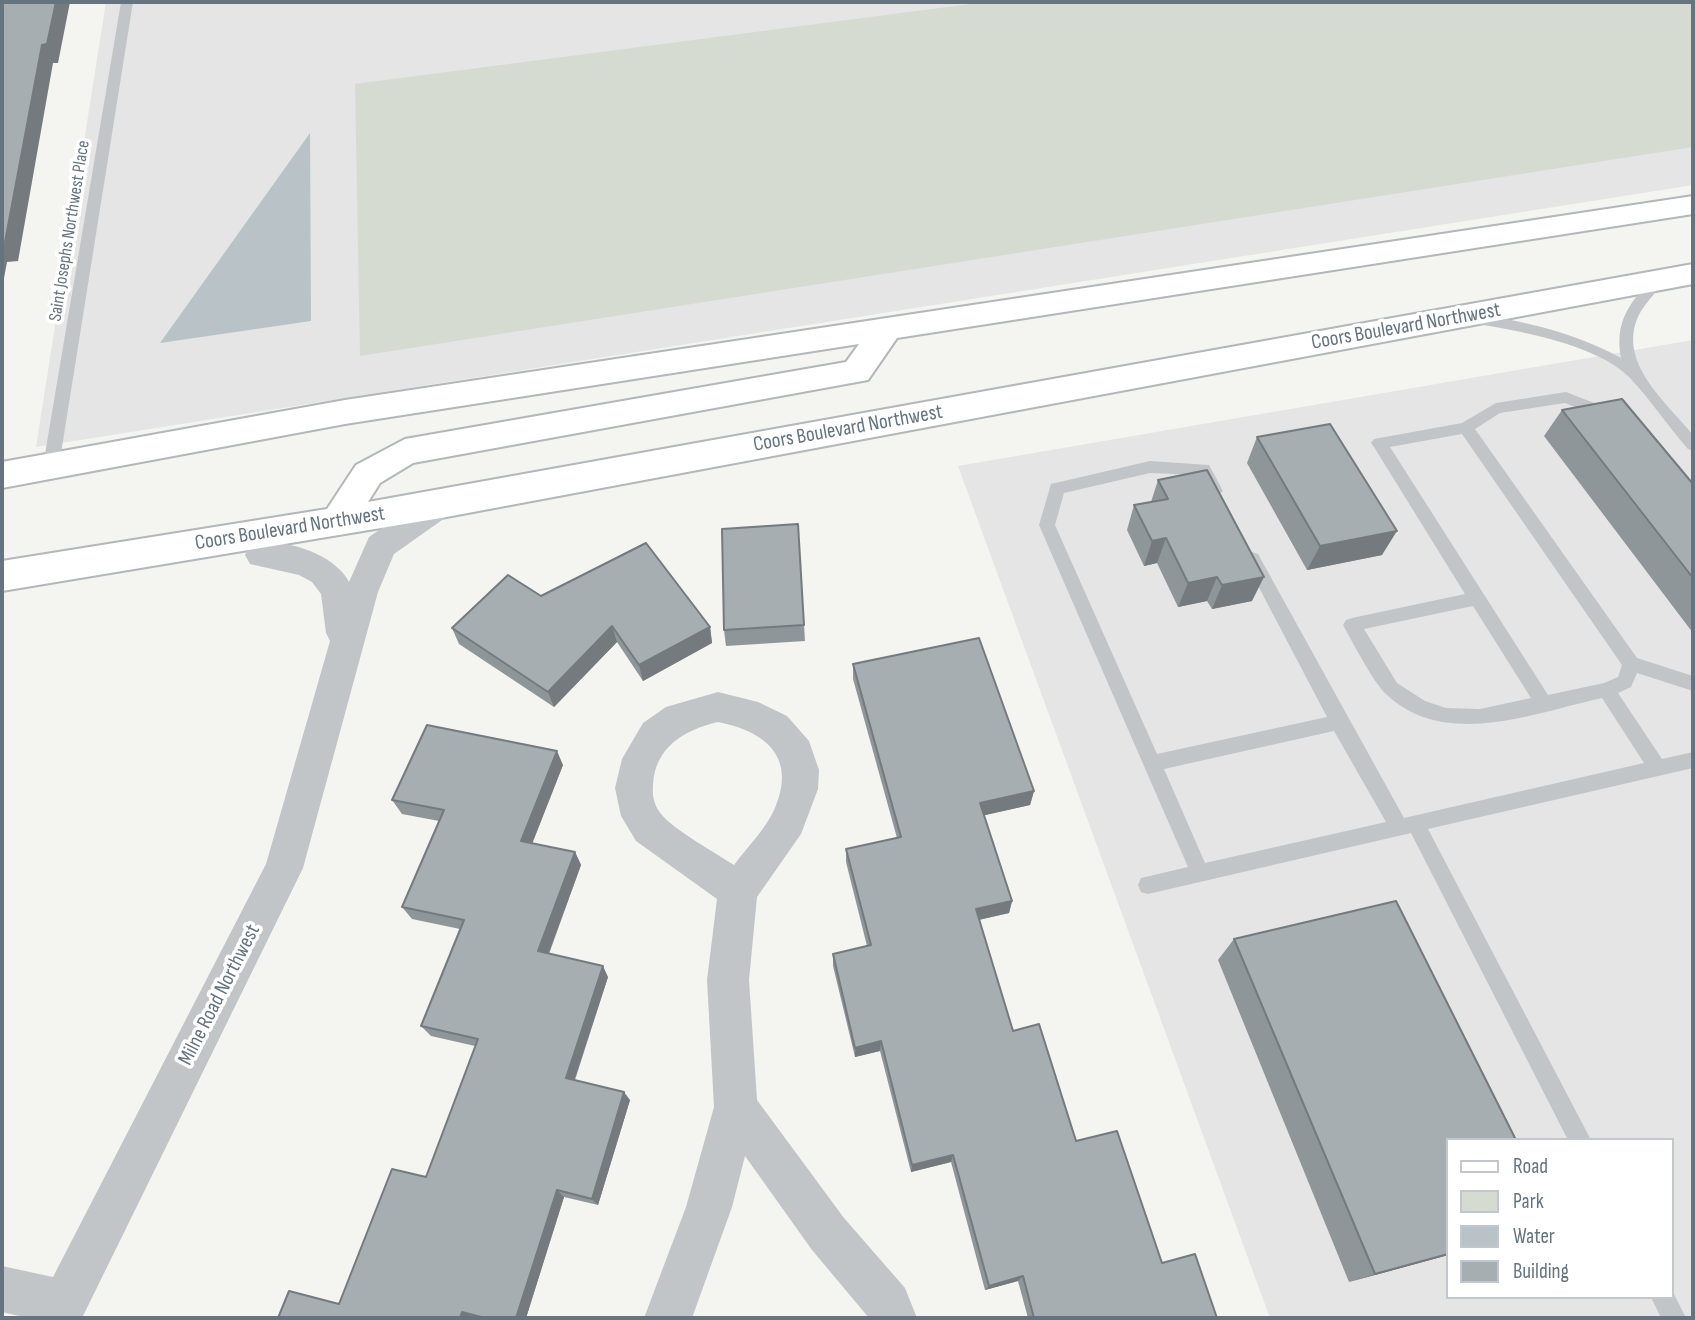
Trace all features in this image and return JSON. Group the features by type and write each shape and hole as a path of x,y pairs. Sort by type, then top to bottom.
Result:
{"main road":[{"path":"2,475 345,412 1693,205"},
{"name":"Coors Boulevard Northwest","path":"2,576 441,504 1693,274"},
{"path":"338,521 368,474 405,452 856,372 887,328"},
{"path":"2,600 262,555"}],"street":[{"name":"Milne Road Northwest","path":"61,1310 284,868 345,658 361,592 381,546 441,504"},
{"name":"Milne Road Northwest","path":"262,555 307,562 333,581 342,598 345,658"},
{"path":"668,1318 709,1207 736,1107 728,980 738,891 792,813 801,788 799,762 789,739 769,721 745,710 718,707 690,713 659,733 638,762 633,785 637,808 649,829 738,891"},
{"path":"736,1107 828,1234 888,1306 893,1318"},
{"path":"2,1289 61,1310"}],"lane":[{"name":"Saint Josephs Northwest Place","path":"51,466 127,2"},
{"path":"1633,372 1623,335 1633,312 1657,281"},
{"path":"1461,317 1501,323 1588,346 1633,372 1693,445"},
{"path":"1544,703 1379,443 1466,428 1496,408 1566,397 1613,416 1621,426"},
{"path":"1466,428 1631,664 1693,682"},
{"path":"1200,873 1047,525 1058,488 1150,467 1203,469 1223,505"},
{"path":"1242,541 1339,722 1407,825 1579,1138"},
{"path":"1477,598 1352,625 1383,679 1419,707 1465,719 1606,690 1625,682 1631,664"},
{"path":"1606,690 1658,768"},
{"path":"1152,763 1339,722"},
{"path":"1148,885 1693,760"},
{"path":"1664,1299 1674,1318"}],"shaded area":[{"path":"106,2 1693,2 1693,185 36,447"},
{"path":"1693,340 1693,1318 1270,1318 958,466"}],"green space":[{"path":"986,2 1693,2 1693,147 360,356 355,84"}],"water":[{"path":"310,133 311,321 160,343"}],"building":[{"path":"2,2 56,2 47,44 42,45 5,242 2,242"},
{"path":"1622,399 1693,484 1693,578 1562,410"},
{"path":"1330,424 1397,531 1320,546 1257,437"},
{"path":"1207,470 1264,577 1222,585 1217,577 1188,583 1166,538 1152,541 1134,505 1168,499 1158,480"},
{"path":"798,524 804,625 724,630 722,529"},
{"path":"646,543 710,627 639,665 612,626 548,692 452,628 508,575 541,596"},
{"path":"979,638 1034,791 980,803 1012,901 976,909 1013,1031 1039,1024 1076,1141 1117,1131 1162,1263 1195,1254 1217,1318 1034,1318 1023,1276 989,1286 953,1155 912,1165 881,1041 855,1048 833,954 871,945 846,849 901,837 853,664"},
{"path":"427,725 557,751 521,841 575,852 538,951 603,966 566,1078 624,1092 592,1199 557,1190 516,1318 485,1318 462,1312 460,1318 278,1318 289,1291 339,1304 392,1169 426,1177 478,1039 421,1026 464,920 402,907 444,810 392,800"},
{"path":"1396,901 1515,1138 1446,1138 1446,1255 1375,1274 1234,939"}]}
